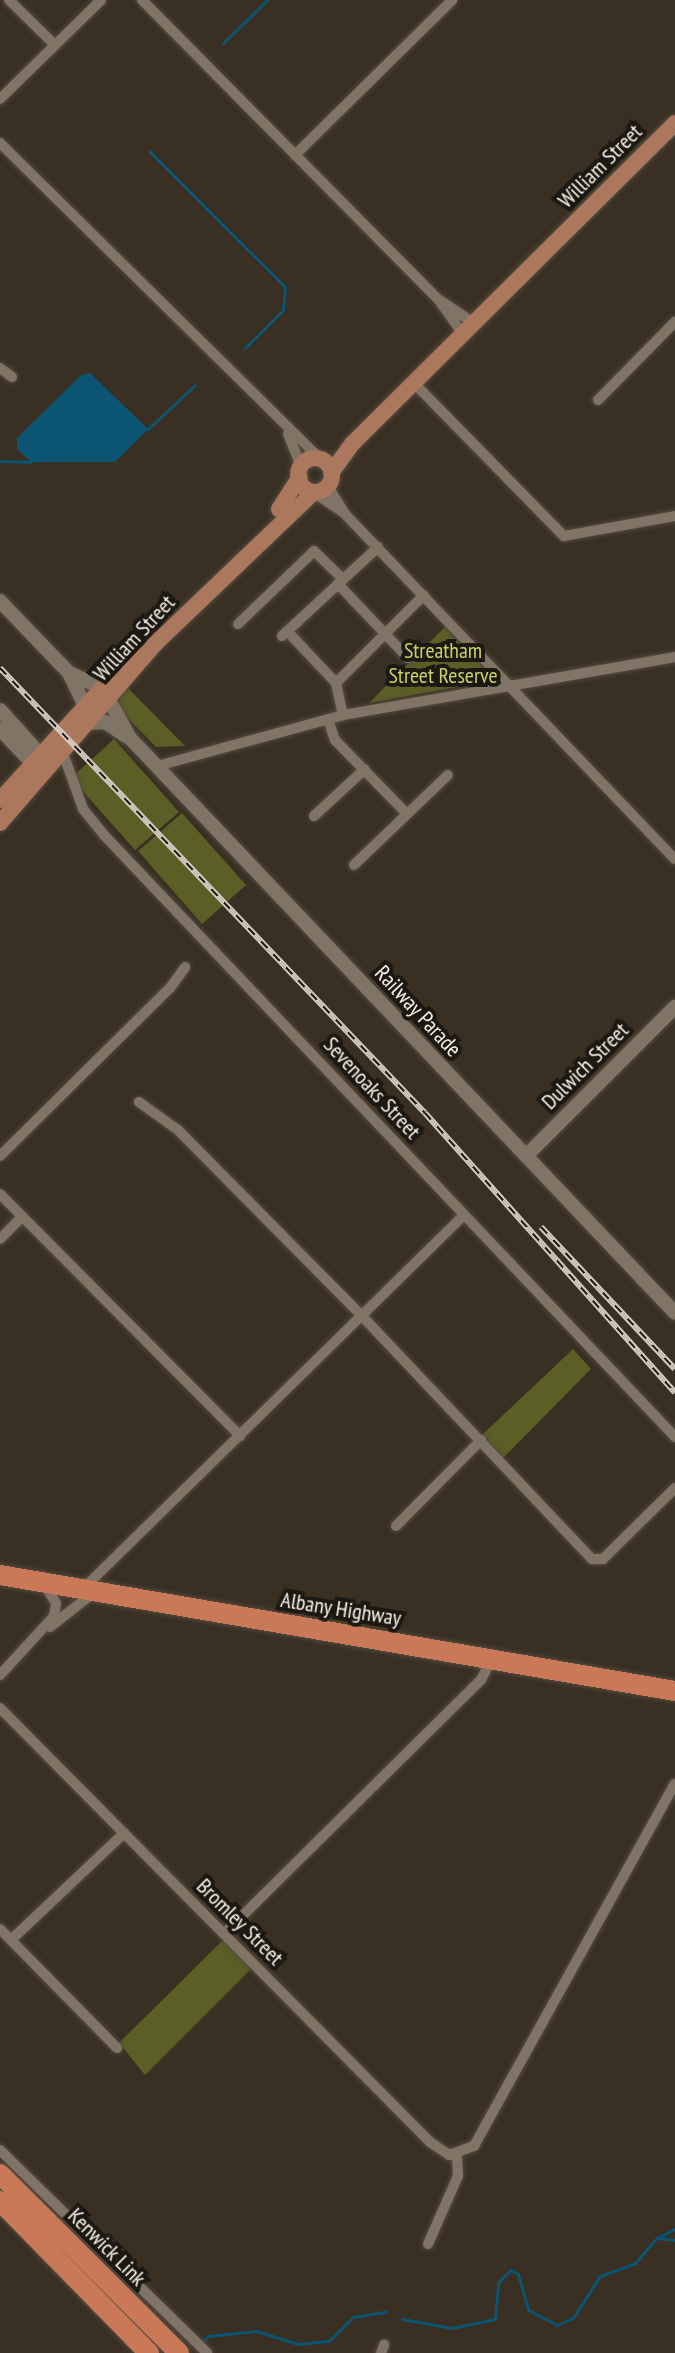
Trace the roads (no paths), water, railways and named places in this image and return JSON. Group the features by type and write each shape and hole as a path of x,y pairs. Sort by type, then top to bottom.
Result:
{"highway":[{"name":"Albany Highway","path":"0,1574 675,1691"},
{"name":"Albany Highway","path":"0,1574 46,1587 91,1589 675,1677"},
{"name":"Kenwick Link","path":"0,2174 179,2343"},
{"name":"Kenwick Link","path":"0,2201 149,2353"}],"main road":[{"name":"William Street","path":"0,823 84,704 104,692 321,486 353,443 675,123"},
{"name":"William Street","path":"0,800 63,753 87,723 104,692 285,504 301,473 319,457 353,443"},
{"path":"301,473 303,488 321,486 319,457"}],"street":[{"path":"9,0 55,45"},
{"path":"0,99 101,0"},
{"path":"142,0 468,328"},
{"path":"295,155 452,0"},
{"path":"0,143 287,432 319,457"},
{"path":"439,300 468,328"},
{"path":"598,400 675,322"},
{"path":"0,368 12,377"},
{"path":"414,383 564,536 675,516"},
{"path":"287,432 301,473"},
{"path":"321,486 675,859"},
{"path":"343,715 336,683 284,634 378,547"},
{"path":"238,624 314,551 408,658"},
{"path":"336,683 424,595"},
{"path":"0,601 69,673 104,692"},
{"path":"157,766 343,715 675,657"},
{"path":"69,673 84,704"},
{"name":"Railway Parade","path":"104,692 130,738"},
{"path":"0,710 43,765"},
{"path":"328,719 335,740 407,814"},
{"name":"Railway Parade","path":"87,723 105,722 130,738 675,1313"},
{"path":"0,729 43,765"},
{"name":"Sevenoaks Street","path":"63,753 74,792 104,835 675,1437"},
{"path":"314,816 365,769"},
{"path":"354,865 448,775"},
{"path":"0,1156 170,988 185,967"},
{"name":"Dulwich Street","path":"526,1156 675,1007"},
{"path":"139,1102 178,1130 362,1316 592,1559 603,1559 675,1488"},
{"path":"0,1194 240,1436"},
{"path":"0,1675 44,1630 91,1589 240,1436 463,1216"},
{"path":"0,1239 22,1217"},
{"path":"396,1526 481,1440"},
{"path":"44,1630 56,1608 46,1587"},
{"path":"224,1934 481,1680 492,1657"},
{"name":"Bromley Street","path":"0,1708 437,2148 457,2155"},
{"path":"428,2244 458,2176 457,2155 478,2140 675,1784"},
{"path":"11,1940 124,1833"},
{"path":"0,1929 117,2048"},
{"path":"0,2150 179,2343 207,2353"}],"water":[{"path":"90,373 148,429 115,462 31,462 17,449 17,438 81,375"}],"waterway":[{"path":"223,43 267,0"},
{"path":"149,151 285,287 283,310 245,348"},
{"path":"148,429 195,385"},
{"path":"0,461 31,462"},
{"path":"402,2319 452,2328 495,2319 498,2282 511,2270 518,2274 528,2310 557,2325 573,2318 600,2276 635,2263 657,2238 675,2229"},
{"path":"659,2238 675,2240"},
{"path":"201,2343 208,2336 256,2331 298,2344 329,2341 353,2317 386,2312"}],"railway":[{"path":"0,668 425,1113 675,1393"},
{"path":"541,1227 675,1369"}],"park label":[{"name":"Streatham Street Reserve","path":"443,662"}]}
